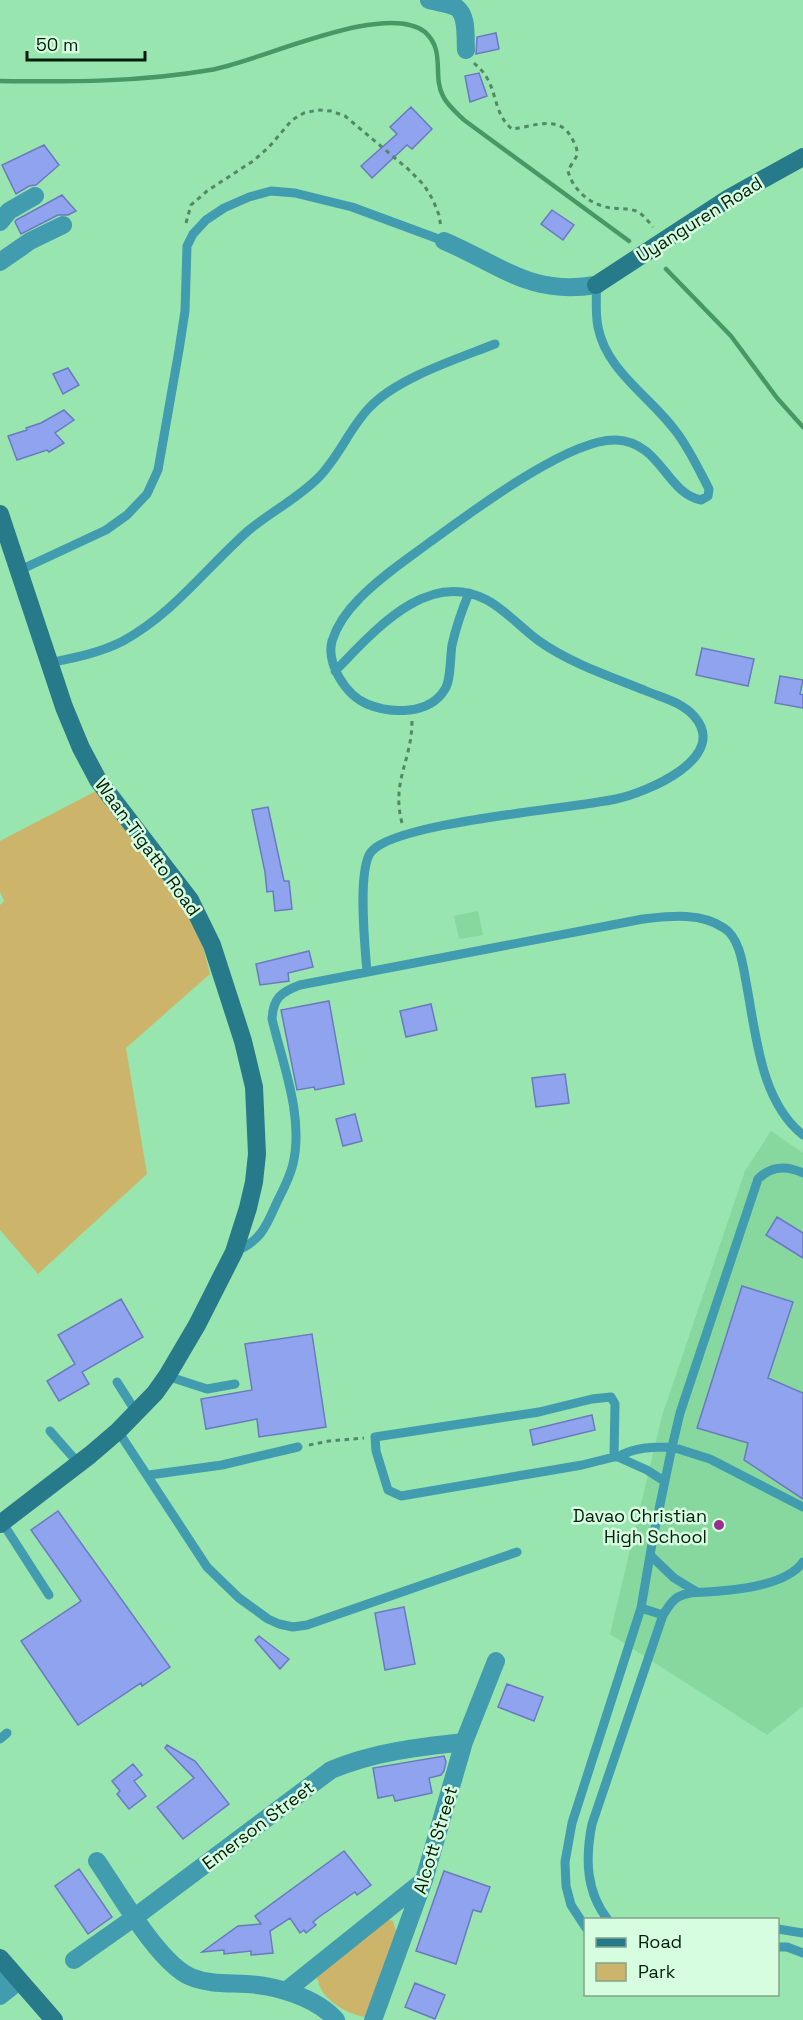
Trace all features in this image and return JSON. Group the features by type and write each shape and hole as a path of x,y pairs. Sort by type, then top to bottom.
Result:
{"street":[{"path":"429,0 460,11 464,20 466,50"},
{"name":"Uyanguren Road","path":"597,285 729,198 803,157"},
{"path":"0,222 9,211 35,196"},
{"path":"0,262 30,241 63,225"},
{"path":"444,241 473,253 504,272 531,282 558,288 597,285"},
{"name":"Waan-Tigatto Road","path":"1,518 49,663 81,748 98,780 190,900 212,945 237,1020 254,1087 257,1154 248,1208 234,1252 197,1325 167,1376 155,1393 118,1431 79,1464 1,1523"},
{"name":"Alcott Street","path":"373,2020 424,1880 464,1742 496,1661"},
{"name":"Emerson Street","path":"74,1960 331,1770 349,1762 395,1750 464,1742"},
{"path":"96,1861 170,1962 189,1977 212,1983 247,1984 287,1990 328,2012 336,2020"},
{"path":"287,1990 424,1880"},
{"path":"0,1996 7,1972 54,2020"}],"lane":[{"path":"18,571 106,530 127,515 147,494 158,470 177,361 185,311 188,246 193,234 206,220 224,208 249,197 271,191 295,193 352,207 444,241"},
{"path":"469,593 452,646 446,688 434,702 412,710 391,711 365,704 349,690 335,671 331,657 332,642 341,621 359,599 386,575 466,516 558,458 590,444 614,440 633,443 651,454 682,492 701,500 708,496 704,479 674,428 633,386 608,353 598,326 597,285"},
{"path":"49,663 121,642 142,629 164,613 251,529 318,478 336,457 369,407 395,388 435,368 495,344"},
{"path":"335,671 376,630 404,607 431,595 447,592 469,593 488,601 549,648 581,664 677,703 694,717 701,730 702,742 697,754 684,768 653,787 637,793 616,799 501,816 405,834 377,846 366,862 364,928 367,972"},
{"path":"234,1252 259,1238 268,1224 293,1166 296,1150 291,1095 272,1019 273,1008 278,998 286,990 300,985 643,919 679,916 708,920 726,928 735,941 742,962 762,1063 773,1094 786,1118 803,1135"},
{"path":"584,1926 571,1905 566,1886 566,1862 572,1823 641,1608 664,1481 680,1413 758,1179 765,1172 775,1168 787,1167 803,1173"},
{"path":"167,1376 207,1389 235,1384"},
{"path":"117,1382 136,1412"},
{"path":"616,1457 615,1404 611,1397 592,1399 539,1412 375,1437 376,1451 388,1490 401,1496 582,1465 616,1457 628,1450 672,1447 710,1459 790,1499 803,1508"},
{"path":"50,1431 79,1464"},
{"path":"118,1431 149,1475 207,1567 239,1598 268,1619 279,1624 293,1627 307,1625 517,1552"},
{"path":"149,1475 222,1465 298,1447"},
{"path":"616,1457 647,1470 664,1481"},
{"path":"1,1523 49,1595"},
{"path":"650,1555 674,1578 699,1592"},
{"path":"607,1918 592,1892 587,1866 588,1843 592,1824 663,1615 677,1598 688,1593 720,1592 777,1580 790,1574 803,1562"},
{"path":"641,1608 663,1615"},
{"path":"779,1929 803,1933"},
{"path":"779,1947 787,1947 803,1953"}],"path":[{"path":"466,50 469,57 487,78 504,122 512,129 550,123 562,126 569,133 577,151 568,171 578,191 592,202 610,208 638,212 646,218 662,241"},
{"path":"188,246 186,220 191,205 207,191 253,161 269,147 292,120 304,113 318,110 331,111 345,116 424,185 439,215 444,241"},
{"path":"405,834 398,803 399,785 412,740 412,710"},
{"path":"298,1447 329,1440 375,1437"}],"shaded area":[{"path":"478,911 483,935 459,939 454,916"},
{"name":"Davao Christian High School","path":"771,1131 803,1153 803,1706 767,1735 610,1634 662,1416 745,1171"}],"green space":[{"path":"96,791 183,904 203,947 210,974 126,1048 147,1174 38,1274 0,1230 0,905 4,901 0,892 0,841"},
{"path":"387,1919 393,1921 397,1935 375,2005 364,2017 356,2015 327,1998 317,1976"}],"building":[{"path":"496,33 499,49 476,54 477,37"},
{"path":"479,73 487,96 470,102 465,76"},
{"path":"411,107 432,129 412,149 407,145 372,178 361,166 397,134 390,127"},
{"path":"44,145 59,165 36,185 29,186 16,194 2,165"},
{"path":"62,195 76,211 68,215 58,215 21,234 16,220"},
{"path":"552,210 574,225 563,240 541,224"},
{"path":"68,368 79,385 63,394 53,374"},
{"path":"64,410 74,420 55,433 64,443 49,452 47,450 17,460 8,436 27,430 26,428 41,423"},
{"path":"702,648 754,659 748,686 696,675"},
{"path":"780,676 803,680 800,694 803,695 803,708 775,703"},
{"path":"268,807 284,881 289,881 292,909 275,911 273,891 267,892 252,810"},
{"path":"309,951 313,967 288,973 289,981 260,985 256,964"},
{"path":"329,1001 344,1084 315,1090 314,1087 297,1090 281,1010"},
{"path":"431,1004 437,1030 406,1037 400,1011"},
{"path":"565,1074 569,1103 536,1107 532,1078"},
{"path":"355,1114 362,1141 343,1146 336,1119"},
{"path":"777,1217 803,1233 803,1258 766,1235"},
{"path":"742,1286 793,1302 768,1378 803,1393 803,1499 744,1460 748,1443 697,1428"},
{"path":"121,1299 143,1337 82,1372 89,1384 59,1401 47,1381 75,1364 58,1335"},
{"path":"312,1334 326,1427 259,1437 257,1419 206,1429 201,1399 252,1390 245,1344"},
{"path":"592,1415 595,1430 533,1445 530,1430"},
{"path":"58,1511 170,1667 142,1686 141,1683 78,1725 21,1641 81,1601 31,1530"},
{"path":"404,1607 415,1664 385,1670 375,1613"},
{"path":"259,1636 289,1659 280,1669 255,1640"},
{"path":"507,1684 543,1697 534,1721 498,1707"},
{"path":"167,1745 195,1761 229,1804 183,1839 157,1807 194,1778 165,1748"},
{"path":"444,1756 446,1762 444,1771 441,1775 429,1778 432,1793 395,1801 393,1795 378,1798 373,1768"},
{"path":"133,1764 142,1775 134,1781 146,1796 129,1809 117,1794 120,1791 112,1781"},
{"path":"344,1851 371,1885 357,1895 355,1892 319,1917 313,1922 316,1925 306,1933 304,1930 300,1933 290,1918 270,1931 273,1953 251,1955 251,1951 224,1954 224,1950 202,1952 238,1926 261,1924 255,1916"},
{"path":"79,1869 112,1917 88,1934 55,1886"},
{"path":"444,1871 490,1887 481,1912 473,1910 456,1964 416,1951"},
{"path":"415,1983 445,1995 435,2019 405,2007"}],"waterway":[{"path":"0,81 105,80 184,74 232,65 352,28 381,23 406,24 425,32 431,39 437,55 440,88 455,112 629,241"},
{"path":"666,269 731,336 777,398 803,427"}],"place":[{"name":"Davao Christian High School","path":"719,1525"}]}
